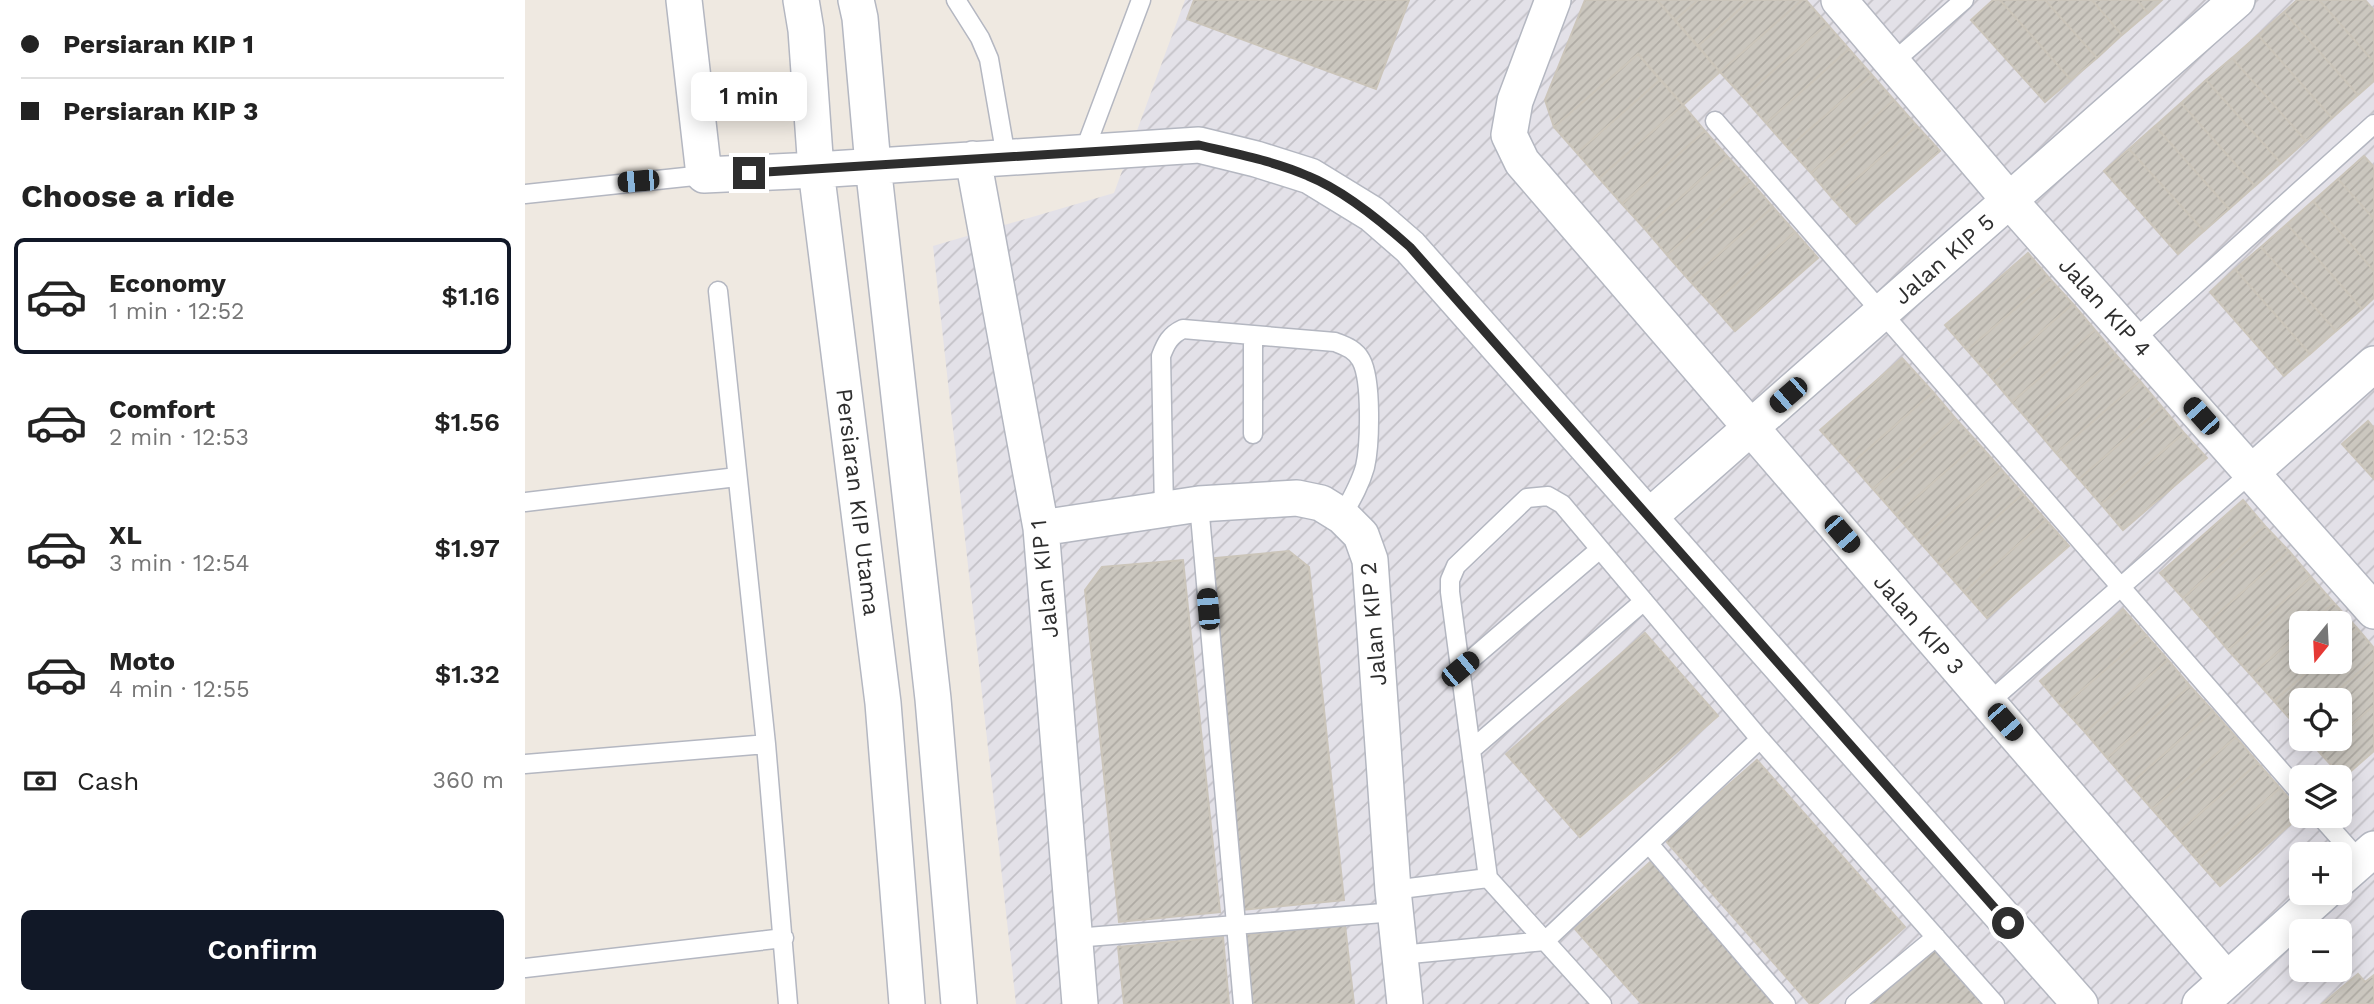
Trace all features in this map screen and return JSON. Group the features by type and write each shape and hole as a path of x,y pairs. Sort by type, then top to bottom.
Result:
{"street":[{"path":"684,0 704,175 1199,145 1310,176 1372,214 1410,247 2080,1004"},
{"name":"Persiaran KIP Utama","path":"801,0 806,30 816,170 883,703 907,1004"},
{"path":"856,0 933,699 959,1004"},
{"name":"Jalan KIP 3","path":"1553,0 1515,101 1509,135 1523,162 2227,980"},
{"name":"Jalan KIP 4","path":"1839,0 2010,201 2373,608"},
{"name":"Jalan KIP 5","path":"1649,517 2237,0"},
{"name":"Jalan KIP 1","path":"989,158 1041,528 1080,1004"},
{"path":"2251,473 2374,363"},
{"name":"Jalan KIP 2","path":"1041,528 1199,504 1297,498 1321,503 1342,516 1361,535 1370,560 1394,901 1405,1004"},
{"path":"2200,1004 2311,905"}],"lane":[{"path":"956,0 980,38 989,59 989,158"},
{"path":"1084,152 1141,0"},
{"path":"1892,63 1964,0"},
{"path":"1715,121 2289,780"},
{"path":"2134,340 2374,124"},
{"path":"525,194 704,175"},
{"path":"718,291 766,744 788,1004"},
{"path":"1164,510 1161,356 1174,333 1184,329 1335,342 1350,348 1360,359 1365,371 1370,434 1361,478 1342,516"},
{"path":"1252,434 1253,335"},
{"path":"1988,703 2251,473"},
{"path":"525,502 737,477"},
{"path":"1602,1004 1488,878 1450,580 1456,566 1527,498 1548,496 1562,504 1760,739 1995,1004"},
{"path":"1199,504 1243,1004"},
{"path":"1460,669 1600,549"},
{"path":"1471,750 1644,601"},
{"path":"1400,955 1545,941 1760,739"},
{"path":"525,764 766,744"},
{"path":"2330,828 2358,863"},
{"path":"1649,844 1786,1004"},
{"path":"1075,938 1235,925 1394,901 1488,878"},
{"path":"1855,1004 1936,937"},
{"path":"525,968 784,938"}],"shaded area":[{"path":"1185,0 2374,0 2374,1004 1016,1004 933,246 1114,193"}],"building":[{"path":"1194,0 1409,0 1376,89 1187,19"},
{"path":"1585,0 1657,0 1720,72 1683,105 1638,54 1554,127 1545,100"},
{"path":"1657,0 1698,0 1675,20"},
{"path":"1698,0 1750,0 1698,46 1675,20"},
{"path":"1750,0 1802,0 1720,72 1698,46"},
{"path":"1802,0 1806,0 1827,24 1743,97 1720,72"},
{"path":"1993,0 2000,0 2071,80 2045,102 1971,20"},
{"path":"2000,0 2045,0 2097,58 2071,80"},
{"path":"2045,0 2092,0 2122,35 2097,58"},
{"path":"2092,0 2137,0 2148,13 2122,35"},
{"path":"2137,0 2162,0 2148,13"},
{"path":"2297,0 2319,0 2374,62 2374,81 2358,95 2284,12"},
{"path":"2319,0 2365,0 2374,10 2374,62"},
{"path":"2284,12 2358,95 2332,118 2258,35"},
{"path":"1827,24 1849,49 1766,123 1743,97"},
{"path":"2258,35 2332,118 2306,141 2232,58"},
{"path":"1849,49 1872,75 1788,148 1766,123"},
{"path":"1638,54 1660,80 1577,153 1554,127"},
{"path":"2232,58 2306,141 2281,163 2206,80"},
{"path":"1872,75 1894,100 1811,173 1788,148"},
{"path":"1660,80 1683,105 1599,178 1577,153"},
{"path":"2206,80 2281,163 2255,186 2181,103"},
{"path":"1894,100 1917,126 1833,199 1811,173"},
{"path":"2181,103 2255,186 2229,209 2155,126"},
{"path":"1683,105 1705,131 1622,204 1599,178"},
{"path":"1917,126 1940,151 1856,224 1833,199"},
{"path":"2155,126 2229,209 2204,231 2129,149"},
{"path":"1705,131 1727,156 1645,229 1622,204"},
{"path":"2129,149 2204,231 2178,254 2104,171"},
{"path":"1727,156 1750,181 1667,255 1645,229"},
{"path":"2364,156 2374,167 2374,219 2338,179"},
{"path":"2338,179 2374,219 2374,271 2313,201"},
{"path":"1750,181 1773,207 1689,280 1667,255"},
{"path":"2313,201 2374,271 2374,298 2362,309 2287,224"},
{"path":"1773,207 1795,232 1712,305 1689,280"},
{"path":"2287,224 2362,309 2336,331 2261,247"},
{"path":"1795,232 1818,258 1735,331 1712,305"},
{"path":"2261,247 2336,331 2310,354 2235,269"},
{"path":"2028,253 2050,279 1967,350 1945,325"},
{"path":"2235,269 2310,354 2284,376 2210,292"},
{"path":"2050,279 2073,304 1990,376 1967,350"},
{"path":"2073,304 2095,330 2012,402 1990,376"},
{"path":"2095,330 2117,356 2034,427 2012,402"},
{"path":"2117,356 2140,381 2056,453 2034,427"},
{"path":"1902,358 1933,392 1851,464 1820,430"},
{"path":"2140,381 2162,407 2079,479 2056,453"},
{"path":"1933,392 1955,418 1873,489 1851,464"},
{"path":"2162,407 2184,433 2101,504 2079,479"},
{"path":"1955,418 1978,443 1896,515 1873,489"},
{"path":"2368,421 2374,428 2374,479 2342,444"},
{"path":"2184,433 2207,458 2123,530 2101,504"},
{"path":"1978,443 2001,469 1919,541 1896,515"},
{"path":"2001,469 2023,494 1941,566 1919,541"},
{"path":"2023,494 2046,520 1964,592 1941,566"},
{"path":"2243,500 2265,526 2183,598 2160,573"},
{"path":"2046,520 2069,546 1987,618 1964,592"},
{"path":"2265,526 2289,551 2206,624 2183,598"},
{"path":"1289,551 1309,567 1344,900 1242,910 1206,559"},
{"path":"2289,551 2311,577 2228,650 2206,624"},
{"path":"1183,560 1220,912 1119,922 1085,590 1102,567"},
{"path":"2311,577 2334,603 2325,611 2289,611 2289,642 2251,675 2228,650"},
{"path":"2334,603 2341,611 2325,611"},
{"path":"2123,609 2146,635 2062,707 2040,681"},
{"path":"2357,628 2374,648 2374,659 2341,688 2289,688 2305,674 2352,674 2352,632"},
{"path":"1645,633 1718,716 1580,837 1506,754"},
{"path":"2146,635 2168,660 2085,732 2062,707"},
{"path":"2289,642 2289,674 2305,674 2274,701 2251,675"},
{"path":"2374,659 2374,705 2352,724 2352,688 2341,688"},
{"path":"2168,660 2190,686 2107,758 2085,732"},
{"path":"2190,686 2213,711 2130,784 2107,758"},
{"path":"2289,688 2289,718 2274,701"},
{"path":"2374,705 2374,751 2352,770 2352,765 2331,765 2320,753 2352,751 2352,724"},
{"path":"2213,711 2236,737 2152,809 2130,784"},
{"path":"2236,737 2258,763 2175,835 2152,809"},
{"path":"1757,760 1905,927 1817,1004 1810,1004 1665,840"},
{"path":"2258,763 2280,788 2197,860 2175,835"},
{"path":"2280,788 2289,798 2289,826 2220,886 2197,860"},
{"path":"1657,856 1779,1004 1642,1004 1575,929"},
{"path":"1345,925 1354,1004 1251,1004 1244,935"},
{"path":"1223,937 1229,1004 1124,1004 1118,947"},
{"path":"1933,948 1982,1004 1868,1004"},
{"path":"2358,974 2365,982 2374,975 2374,1004 2322,1004 2348,982 2352,982"}],"route":[{"path":"749,173 1199,145 1310,176 1372,214 1410,247 2008,923"}]}
